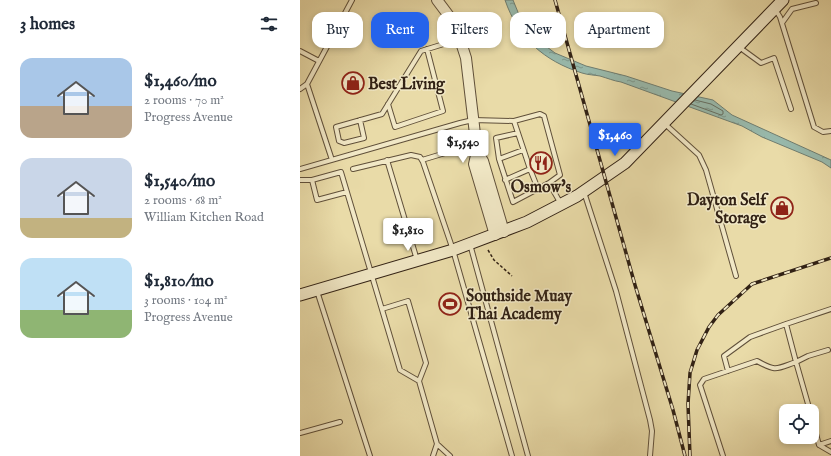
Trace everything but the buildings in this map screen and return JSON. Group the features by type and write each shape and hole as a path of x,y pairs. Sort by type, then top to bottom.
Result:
{"main road":[{"path":"301,293 317,290 470,244 499,233 584,192 625,163 673,116 693,93 783,0"}],"street":[{"path":"437,0 446,12"},
{"path":"463,48 466,58 476,148 483,161 499,233"}],"lane":[{"path":"300,89 307,84 352,0"},
{"path":"782,23 792,9 816,3"},
{"path":"775,9 782,23 814,127 823,132 831,131"},
{"path":"360,120 364,138 344,143 339,141 336,127 360,120 382,114 421,51 437,46"},
{"path":"739,47 761,63 774,58 791,109"},
{"path":"388,104 395,127 443,111 427,49"},
{"path":"300,51 319,61"},
{"path":"307,84 332,160"},
{"path":"300,169 473,120 514,121 540,114 544,116 560,175 549,183 513,202 499,159 496,138 518,133"},
{"path":"514,121 538,189"},
{"path":"664,124 699,155 706,170 736,276"},
{"path":"353,169 411,155 422,160 476,148"},
{"path":"499,159 523,150"},
{"path":"388,160 417,261"},
{"path":"422,160 453,250 512,456"},
{"path":"505,180 530,169"},
{"path":"300,180 312,180 341,172 400,370 419,381"},
{"path":"312,180 317,200 347,192"},
{"path":"549,183 561,204"},
{"path":"584,192 616,291 650,420 650,456"},
{"path":"470,244 528,456"},
{"path":"317,290 370,456"},
{"path":"382,309 408,301 426,363 419,381 437,444 450,456"},
{"path":"728,371 724,356 750,337 831,309"},
{"path":"786,324 808,404"},
{"path":"723,456 700,386 704,379 757,361 771,369 781,368 808,356 828,350"},
{"path":"300,433 340,422"},
{"path":"819,445 831,441"},
{"path":"433,456 437,444"},
{"path":"819,445 831,452"}],"path":[{"path":"488,250 494,260 512,276"}],"water":[{"path":"505,0 513,0 518,12 510,12 510,14"},
{"path":"536,48 548,48 555,53 586,66 626,76 672,91 713,100 732,115 831,160 831,168 822,162 762,137 742,126 621,82 582,73 568,68 544,55"}],"railway":[{"path":"555,0 635,285 673,410 685,456"},
{"path":"690,456 688,404 690,373 697,350 709,327 718,315 752,284 831,258"}],"place":[{"name":"Best Living","path":"353,83"},
{"name":"Osmow's","path":"541,163"},
{"name":"Dayton Self Storage","path":"782,208"},
{"name":"Southside Muay Thai Academy","path":"450,304"}]}
